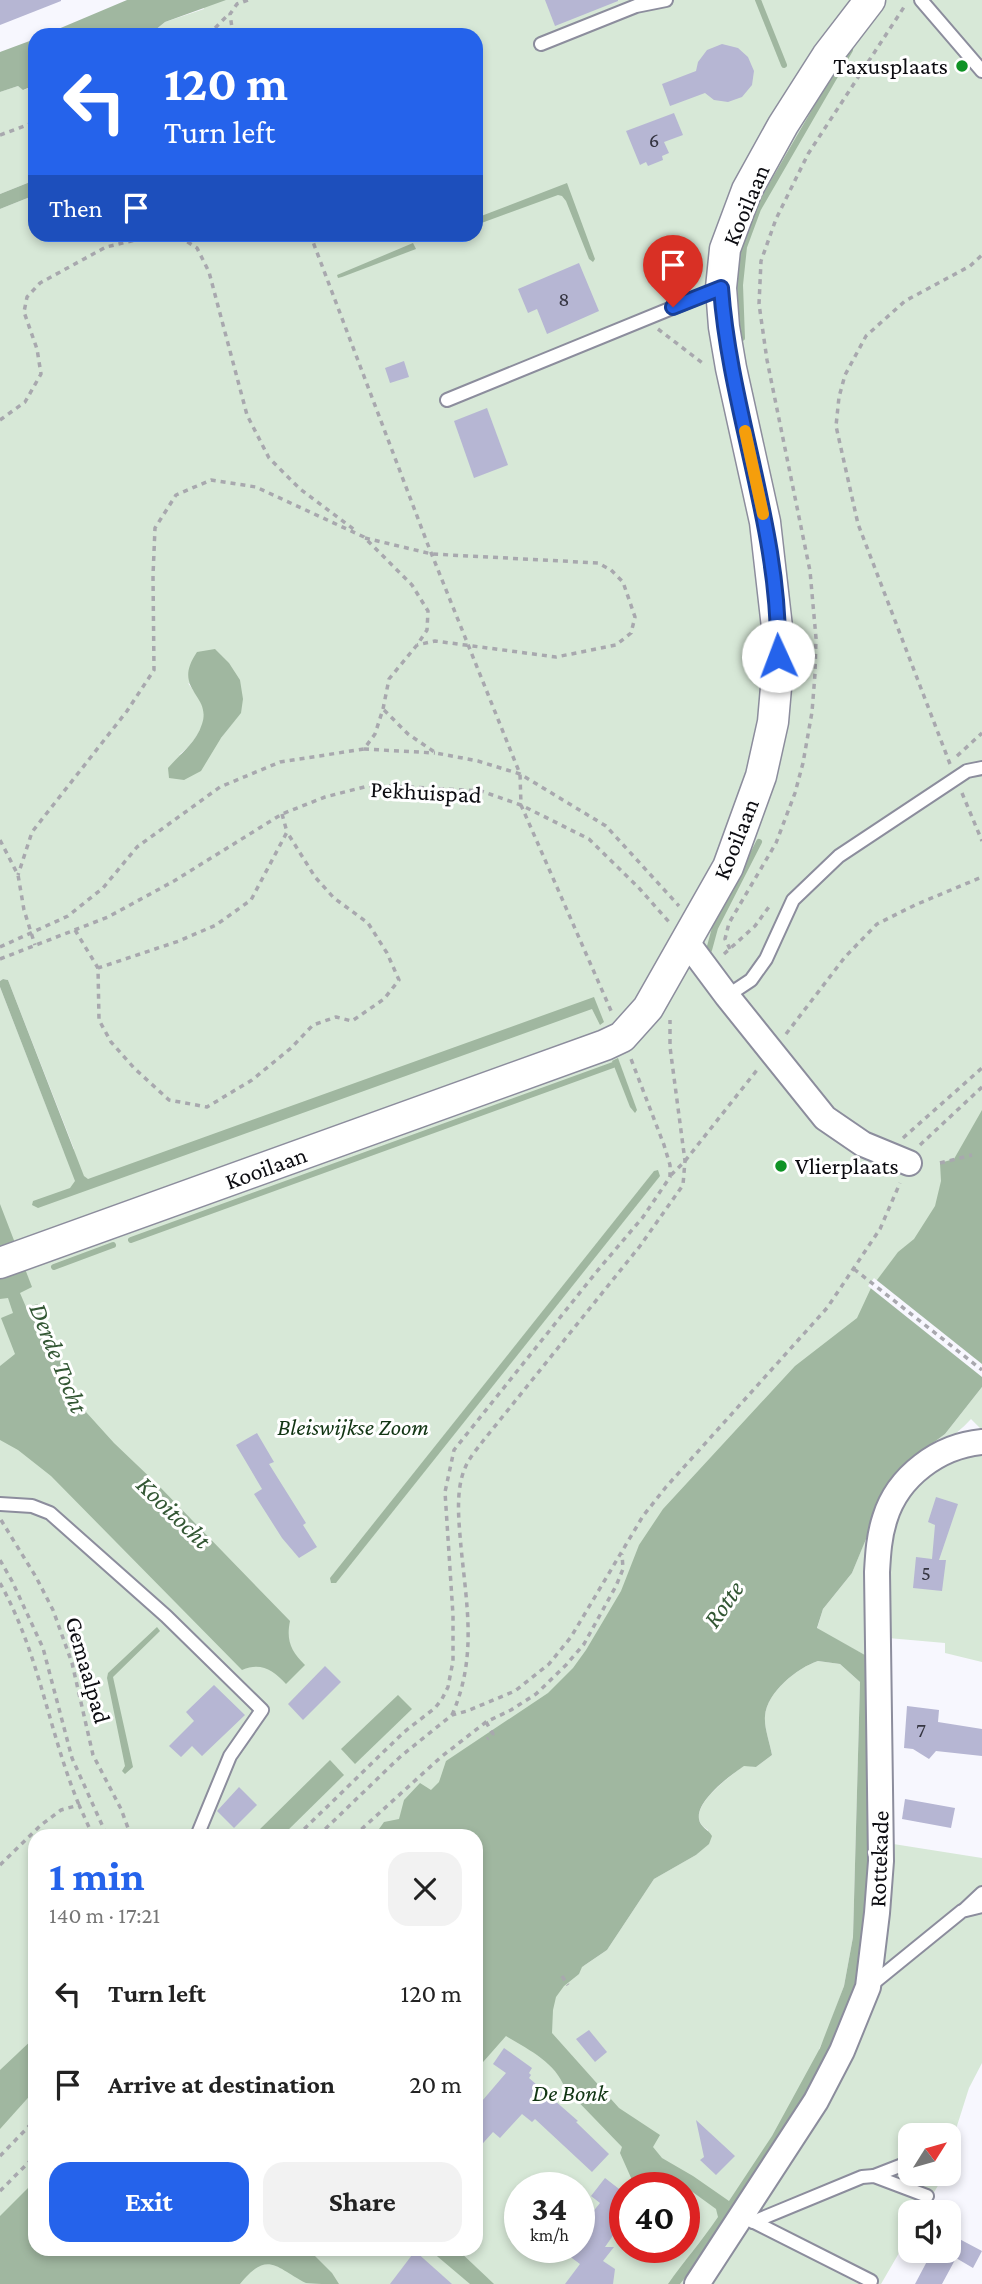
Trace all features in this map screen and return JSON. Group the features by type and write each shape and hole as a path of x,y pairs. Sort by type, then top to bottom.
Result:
{"street":[{"name":"Kooilaan","path":"11,1259 613,1041 622,1037 648,1008 728,867 761,776 773,722 778,676 778,636 765,522 724,327 721,288 725,249 747,190 783,125 827,56 870,0"},
{"path":"686,941 825,1118 863,1143 898,1159"},
{"name":"Rottekade","path":"697,2284 747,2219 816,2101 842,2051 868,1987 881,1861 878,1546 885,1518 894,1496 909,1478 939,1454 962,1443 982,1441"}],"lane":[{"path":"541,44 636,6 666,0"},
{"path":"921,0 982,71"},
{"path":"446,400 721,288"},
{"path":"727,996 751,980 766,959 793,900 839,856 967,771 982,768"},
{"path":"0,1504 32,1506 50,1513 166,1616 262,1710 230,1756 200,1829"},
{"path":"868,1987 982,1893"},
{"path":"962,1911 981,1907"},
{"path":"747,2219 898,2167"},
{"path":"874,2176 927,2196"},
{"path":"747,2219 871,2281"}],"path":[{"path":"215,28 237,4 248,0"},
{"name":"Kooilaan","path":"730,949 725,939 729,923 776,843 795,793 812,712 815,674 816,638 810,570 758,304 761,261 776,219 808,154 910,0"},
{"path":"230,14 232,28"},
{"path":"0,135 28,125"},
{"path":"0,420 25,402 41,374 37,349 24,312 27,297 40,284 106,247 127,242"},
{"path":"188,242 197,248 209,272 247,415 269,458 300,489 364,537 412,585 429,611 427,630 389,679 383,709 374,734 364,749"},
{"path":"982,255 970,266 905,301 866,335 845,375 836,426 858,524 982,841"},
{"path":"18,875 32,832 127,711 154,670 155,528 176,495 211,480 256,487 364,537 432,554 598,563 611,570 623,582 635,617 631,633 616,645 556,657 435,641 417,645"},
{"path":"383,709 408,734 436,753"},
{"path":"0,947 68,916 103,888 137,847 220,787 280,762 364,749 436,753 478,761 520,774 606,827 686,915 686,941"},
{"name":"Pekhuispad","path":"0,959 108,917 174,881 282,814 326,797 372,785 481,790 521,805 589,839 638,887 686,941"},
{"path":"75,930 98,968 99,1020 111,1042 134,1068 170,1100 207,1107 252,1080 291,1048 313,1025 336,1017 352,1021 384,999 399,980 387,953 368,923 334,898 315,877 287,832 282,814"},
{"path":"98,968 216,925 251,900 287,832"},
{"path":"0,840 18,875 30,934 35,945"},
{"path":"670,1177 845,957 877,924 982,877"},
{"path":"452,1715 462,1693 468,1661 457,1507 464,1469 483,1441 640,1247 683,1185 685,1161 670,1047 671,1011"},
{"path":"325,1829 391,1766 452,1715 515,1691 549,1664 571,1637 643,1516 827,1308 854,1269 880,1229 901,1141 982,1068"},
{"path":"898,1159 920,1143 982,1087"},
{"path":"940,1163 972,1155"},
{"path":"854,1269 982,1370"},
{"name":"Gemaalpad","path":"0,1519 36,1577 63,1635 93,1755 128,1829"},
{"path":"362,1829 441,1757 485,1723 536,1694 584,1644 620,1577 623,1569 622,1552"},
{"path":"0,1560 43,1648 72,1758 104,1829"},
{"path":"0,1583 24,1630 58,1745 90,1829"},
{"path":"485,1723 494,1734 487,1739"},
{"path":"37,1829 61,1810 79,1805"},
{"path":"0,1865 28,1838"},
{"path":"562,1976 568,1985"},
{"path":"0,2156 28,2127"},
{"path":"0,2191 28,2163"}],"green space":[{"name":"Bleiswijkse Zoom","path":"201,0 982,0 982,1188 445,1829 28,1829 28,2247 0,2235 0,987 64,1152 74,1149 8,980 0,981 0,209 28,198 28,242 483,242 483,28 158,28 165,22 204,9","holes":["188,683 241,712 221,738 179,755 194,740 204,720 203,707"]},
{"path":"18,86 24,90 28,88 28,183 0,194 0,92"},
{"path":"982,1387 982,1430 971,1419 957,1433 916,1462 892,1488 881,1510 870,1559 872,1659 817,1629 823,1609 852,1573 891,1483 918,1454 945,1434"},
{"path":"982,1450 982,1662 945,1653 945,1643 888,1638 889,1521 922,1473"},
{"name":"De Bonk","path":"818,1661 840,1664 860,1682 853,1937 844,1986 819,2049 826,2070 700,2263 700,2172 609,2172 609,2263 700,2263 686,2284 179,2284 203,2256 483,2256 483,2014 585,1965 607,1950 654,1879 696,1855 708,1844 708,1830 700,1823 699,1814 703,1805 719,1786 745,1765 756,1767 772,1755 765,1716 771,1698 784,1682"},
{"path":"887,1843 982,1858 982,2063 969,2088 958,2123 898,2123 898,2186 938,2186 929,2200 898,2200 898,2255 881,2284 706,2284 846,2058"}],"water":[{"path":"127,0 226,0 165,22 158,28 61,28"},
{"path":"28,42 28,88 23,90 18,86 0,92 0,52"},
{"path":"28,183 28,198 0,209 0,194"},
{"path":"567,183 595,259 593,262 589,259 562,196 558,195 483,222 483,215"},
{"path":"413,243 416,249 338,278 337,275"},
{"path":"215,649 229,663 240,680 243,699 241,713 221,738 201,771 184,780 169,778 168,768 192,743 204,714 190,684 190,665 197,652"},
{"path":"8,980 84,1176 88,1179 594,997 604,1022 600,1025 592,1009 38,1208 32,1205 33,1201 70,1188 75,1181 0,987 0,981"},
{"path":"618,1058 637,1110 635,1113 630,1107 612,1061"},
{"name":"Rotte","path":"982,1110 982,1387 945,1434 918,1454 871,1527 852,1573 823,1609 817,1628 872,1659 870,1869 855,1989 832,2046 806,2095 719,2235 700,2259 700,2241 718,2217 716,2209 700,2197 700,2181 729,2201 772,2136 820,2048 844,1986 853,1937 860,1682 840,1664 818,1661 801,1669 784,1682 771,1698 765,1716 772,1755 756,1767 744,1766 723,1782 703,1804 699,1819 712,1836 709,1844 696,1855 654,1879 607,1950 582,1967 579,1974 564,1986 556,1997 552,2033 619,2108 660,2135 653,2147 662,2158 686,2172 628,2172 620,2153 622,2147 565,2088 555,2071 506,2036 483,2062 483,1829 379,1829 384,1822 399,1819 404,1800 420,1783 431,1790 439,1782 446,1761 548,1693 573,1668 621,1591 639,1545 663,1509 795,1366 857,1318 871,1288 898,1252 914,1239 935,1206 941,1181 940,1163 954,1159"},
{"path":"658,1170 660,1176 336,1583 331,1583 330,1578 654,1171"},
{"path":"0,1204 32,1287 20,1293 26,1307 38,1304 65,1372 86,1412 290,1621 291,1645 305,1665 286,1684 261,1667 242,1670 51,1476 18,1450 0,1440 0,1366 15,1354 1,1318 13,1313 8,1298 0,1299"},
{"path":"157,1627 160,1631 113,1677 133,1767 125,1774 122,1771 125,1766 108,1673"},
{"path":"398,1695 412,1709 355,1764 341,1749"},
{"path":"330,1760 344,1775 289,1829 260,1829"},
{"path":"28,2044 28,2098 0,2129 0,2070"},
{"path":"28,2188 28,2256 315,2256 339,2284 306,2283 279,2267 265,2264 250,2273 240,2284 0,2284 0,2216"},
{"path":"437,2256 464,2256 494,2284 470,2284"},
{"path":"684,2263 697,2263 680,2284 668,2284"}],"pier":[{"path":"874,1278 982,1364 982,1377 868,1286"}],"building":[{"path":"0,0 61,0 61,1 0,25"},
{"path":"545,0 618,0 618,1 555,26"},
{"path":"722,44 738,48 748,57 754,71 752,85 742,97 728,102 714,100 705,93 670,106 662,84 696,71 698,62 707,50"},
{"path":"674,113 683,135 664,142 669,153 662,156 663,160 648,166 646,162 640,165 626,131"},
{"path":"579,263 599,311 547,334 537,309 528,313 518,289"},
{"path":"404,361 409,377 390,383 385,368"},
{"path":"487,408 508,465 474,478 454,421"},
{"path":"257,1433 274,1462 269,1464 306,1523 303,1525 317,1547 299,1558 282,1538 254,1494 262,1489 236,1445"},
{"path":"936,1497 958,1504 939,1560 946,1560 942,1591 913,1588 916,1557 932,1559 935,1525 928,1522"},
{"path":"325,1666 341,1682 303,1720 288,1704"},
{"path":"214,1685 245,1715 202,1756 192,1746 181,1757 169,1746 194,1721 186,1712"},
{"path":"907,1706 939,1710 938,1722 982,1729 982,1756 936,1751 929,1759 913,1749 904,1748"},
{"path":"239,1787 257,1805 234,1828 217,1811"},
{"path":"905,1799 955,1808 951,1828 902,1819"},
{"path":"589,2030 607,2052 595,2062 576,2039"},
{"path":"504,2048 532,2068 529,2078 578,2121 576,2122 609,2154 592,2172 535,2119 532,2122 522,2114 500,2138 493,2132 483,2143 483,2100 506,2073 493,2064"},
{"path":"696,2120 735,2156 716,2175 700,2160 704,2157"},
{"path":"605,2178 609,2181 609,2241 605,2247 609,2247 609,2253 603,2261 615,2269 613,2284 565,2284 579,2263 595,2263 595,2209 600,2203 595,2199 595,2191"},
{"path":"961,2240 982,2251 973,2268 961,2261"},
{"path":"411,2256 421,2256 452,2284 390,2284"},
{"path":"926,2263 953,2263 942,2284 915,2284"}],"waterway":[{"path":"758,0 784,65"},
{"path":"742,338 740,285 744,247 758,209 850,50"},
{"path":"709,950 715,928 759,842"},
{"path":"131,1240 613,1065"},
{"path":"54,1267 113,1245"}],"slow traffic":[{"path":"745,431 763,514"}],"place":[{"name":"Taxusplaats","path":"962,66"},
{"name":"Vlierplaats","path":"781,1166"}],"route":[{"path":"673,307 721,288 731,368 765,522 773,582 778,656"}],"water label":[{"name":"Derde Tocht","path":"59,1358"},
{"name":"Kooitocht","path":"174,1512"}]}
